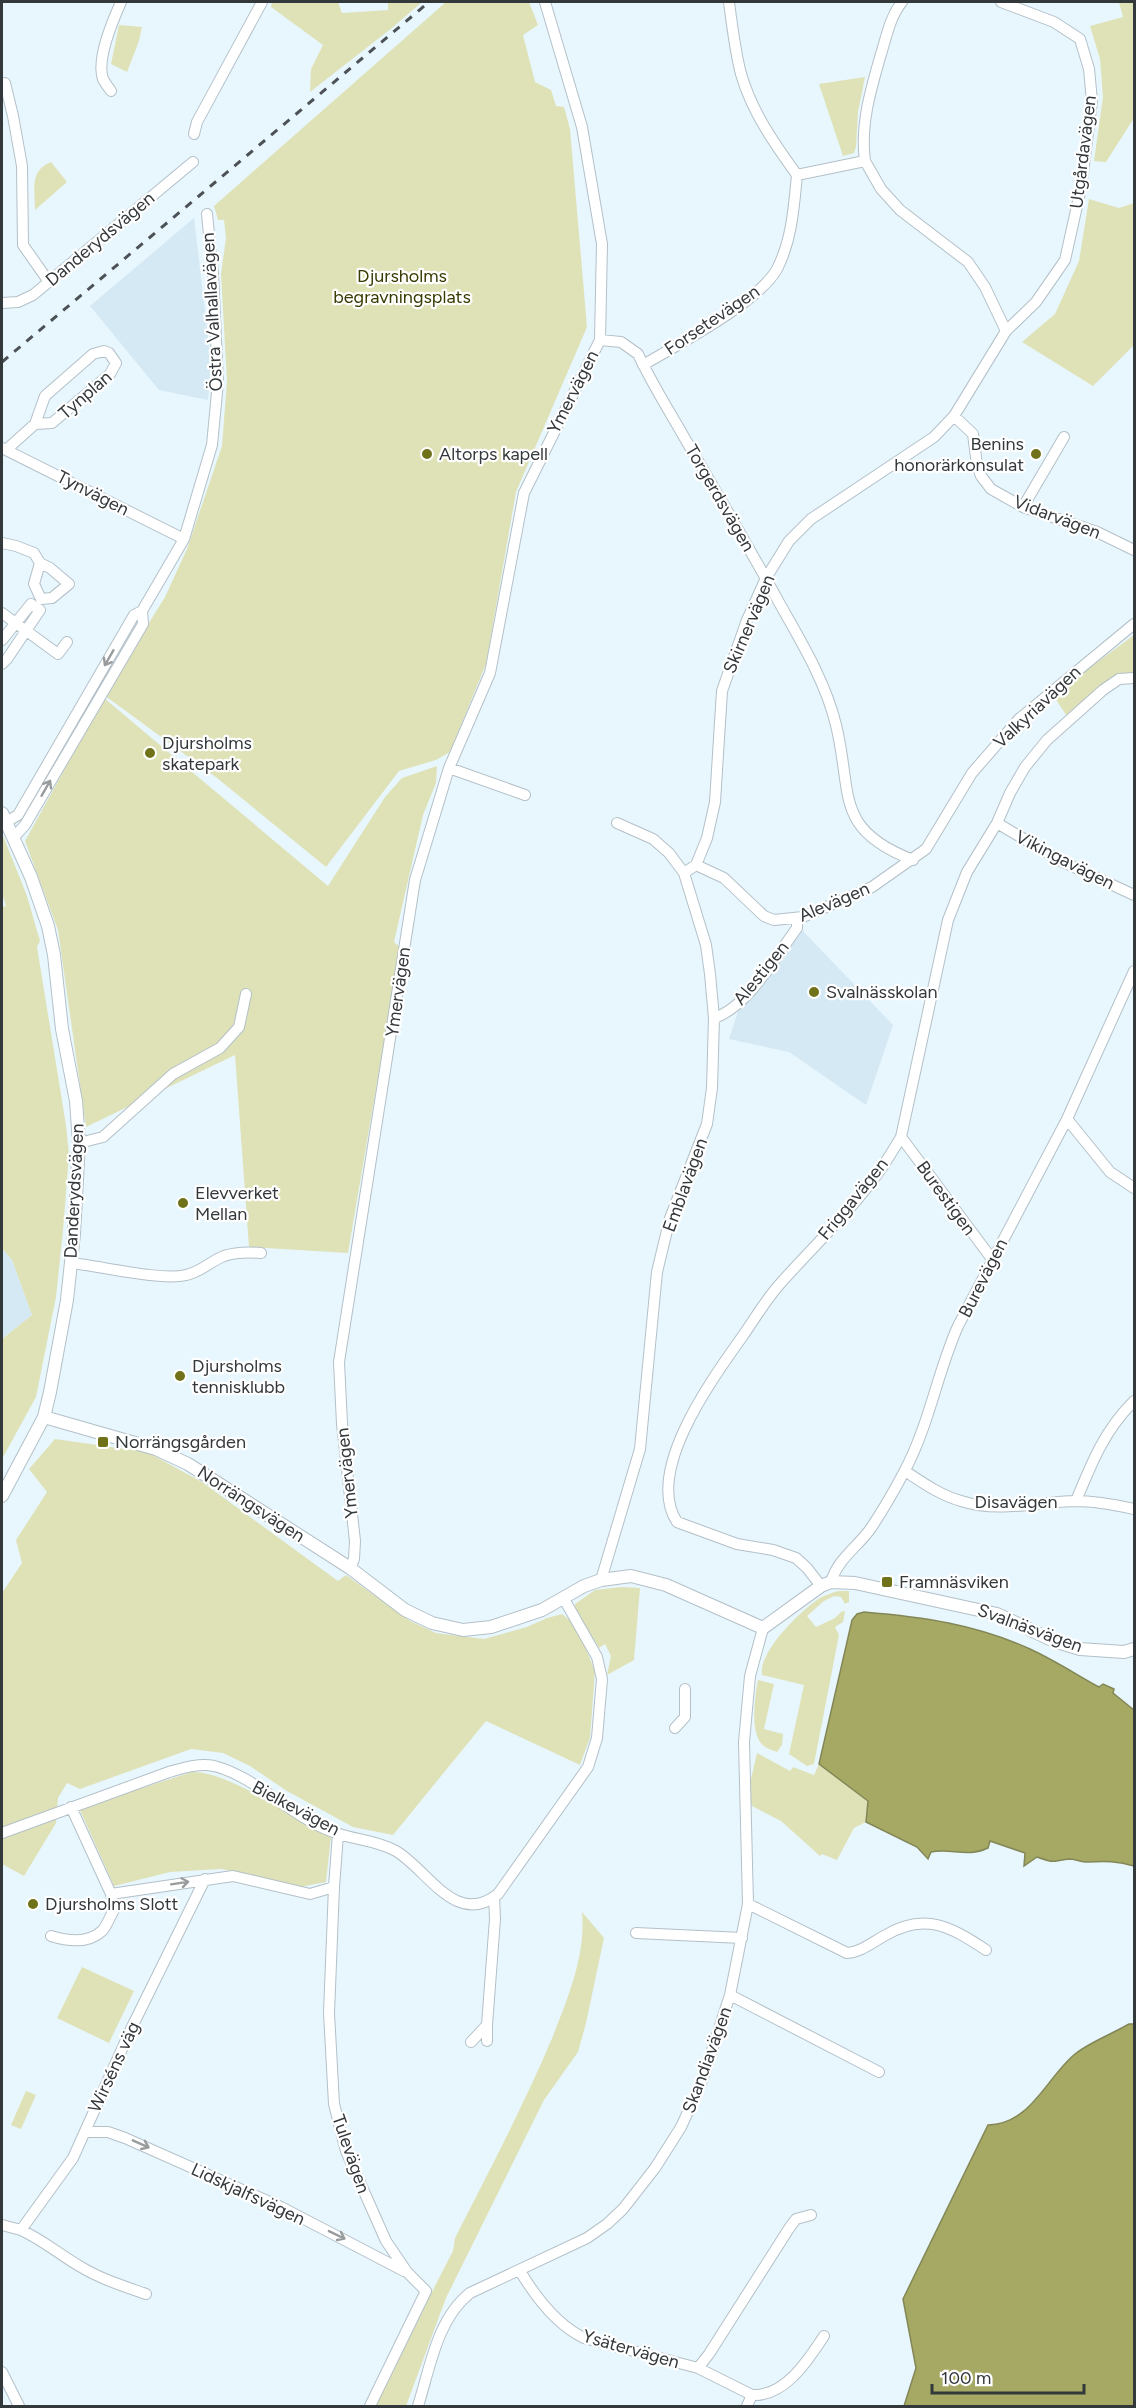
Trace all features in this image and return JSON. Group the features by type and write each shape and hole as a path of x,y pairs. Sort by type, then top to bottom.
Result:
{"street":[{"path":"111,91 103,80 101,66 112,21 121,2"},
{"path":"194,134 197,122 262,2"},
{"name":"Ymervägen","path":"350,1568 354,1559 355,1541 342,1424 339,1362 415,880 448,768 490,673 524,493 600,340 602,244 582,127 545,2"},
{"path":"729,2 741,73 750,98 768,135 797,175 865,161"},
{"path":"902,2 893,13 870,92 863,143 865,161 881,189 900,210 968,262 985,287 1006,331"},
{"name":"Utgårdavägen","path":"1001,2 1054,22 1080,39 1089,69 1092,100 1082,188 1065,260 1036,302 1006,331"},
{"path":"2,84 5,83 20,148 23,245 49,282"},
{"name":"Danderydsvägen","path":"2,303 18,302 33,295 193,162"},
{"name":"Forsetevägen","path":"643,365 743,303 761,290 771,279 778,268 791,230 797,175"},
{"name":"Östra Valhallavägen","path":"4,817 18,815 134,615 142,611 184,539 212,445 218,382 213,274 207,214"},
{"name":"Skirnervägen","path":"696,865 707,838 716,802 722,690 747,620 766,579 789,541 811,519 934,437 954,416 1006,331"},
{"name":"Torgerdsvägen","path":"600,340 621,342 638,354 806,652 836,725 846,788 853,812 862,829 877,843 913,860"},
{"name":"Tynplan","path":"4,449 36,424 45,396 93,354 104,351 113,357 116,366 110,374 52,423 36,424"},
{"name":"Vidarvägen","path":"954,416 973,434 977,465 981,476 991,489 1023,507 1097,532 1134,550"},
{"path":"1023,507 1064,437"},
{"name":"Tynvägen","path":"4,449 184,539"},
{"path":"2,543 34,553 40,563"},
{"path":"2,640 14,622 31,604 40,610 2,664"},
{"name":"Östra Valhallavägen","path":"14,837 25,825 143,624 142,611"},
{"path":"2,613 58,654 66,642"},
{"name":"Valkyriavägen","path":"913,860 926,849 972,773 1018,719 1134,624"},
{"name":"Friggavägen","path":"826,1584 796,1558 773,1550 737,1544 677,1522 669,1505 669,1484 680,1438 713,1377 777,1287 867,1188 901,1137 948,920 967,872 997,823 1025,767 1047,740 1103,690 1119,679 1134,678"},
{"path":"448,768 525,795"},
{"name":"Danderydsvägen","path":"2,1496 44,1417 59,1347 71,1263 79,1143 76,1101 62,1029 50,936 32,878 4,817"},
{"name":"Emblavägen","path":"601,1580 640,1449 657,1272 670,1218 707,1124 712,1088 714,1017 706,945 684,873 669,853 653,839 617,823"},
{"name":"Vikingavägen","path":"997,823 1061,861 1134,895"},
{"name":"Alevägen","path":"696,865 724,878 764,916 774,920 798,919 872,887 913,860"},
{"path":"684,873 696,865"},
{"name":"Alestigen","path":"714,1017 723,1015 734,1007 754,987 797,928 798,919"},
{"name":"Burevägen","path":"826,1584 842,1559 871,1529 905,1471 938,1388 949,1348 992,1258 1067,1119 1134,971"},
{"path":"79,1143 103,1137 173,1074 220,1047 239,1027 246,994"},
{"path":"1067,1119 1110,1172 1134,1188"},
{"name":"Burestigen","path":"901,1137 992,1258"},
{"path":"71,1263 165,1277 186,1275 224,1256 247,1252 261,1253"},
{"path":"1076,1501 1105,1435 1116,1419 1134,1401"},
{"name":"Norrängsvägen","path":"44,1417 156,1449 188,1464 350,1568"},
{"name":"Disavägen","path":"905,1471 941,1494 963,1502 981,1505 1028,1506 1076,1501 1134,1509"},
{"path":"350,1568 405,1610 432,1623 462,1630 491,1627 524,1618 564,1599 584,1586 601,1580 631,1576 666,1585 763,1628 826,1584"},
{"name":"Svalnäsvägen","path":"826,1584 861,1584 964,1605 997,1614 1054,1641 1080,1649 1131,1653"},
{"path":"487,2041 495,1919 494,1897 588,1767 597,1738 602,1679 597,1657 564,1599"},
{"name":"Skandiavägen","path":"418,2406 451,2311 470,2293 587,2238 607,2224 623,2209 655,2168 681,2127 702,2081 730,1995 748,1904 744,1742 750,1676 763,1628"},
{"path":"675,1728 685,1717 685,1689"},
{"name":"Bielkevägen","path":"2,1833 169,1772 194,1765 212,1766 241,1778 303,1816 338,1834 373,1842 398,1852 449,1897 477,1906 494,1897"},
{"path":"51,1936 66,1941 86,1939 102,1931 114,1910 111,1894 71,1807"},
{"name":"Tulevägen","path":"338,1834 329,2013 334,2104 343,2141 386,2241 407,2272 426,2291 370,2406"},
{"path":"111,1894 233,1876 310,1894 334,1887"},
{"name":"Wirséns väg","path":"21,2230 73,2158 135,2020 205,1879"},
{"path":"748,1904 847,1953 856,1953 887,1934 902,1928 924,1924 941,1924 986,1950"},
{"path":"636,1934 742,1938"},
{"path":"730,1995 879,2072"},
{"path":"471,2042 487,2025"},
{"name":"Lidskjalfsvägen","path":"85,2132 108,2132 125,2138 281,2207 407,2272"},
{"name":"Ysätervägen","path":"698,2368 796,2219 811,2215"},
{"path":"2,2225 37,2237 81,2267 114,2283 146,2294"},
{"name":"Ysätervägen","path":"520,2271 554,2316 571,2331 584,2338 698,2368 752,2395"},
{"path":"747,2406 752,2395 764,2396 781,2387 807,2362 825,2336"},
{"path":"2,2372 19,2406"}],"shaded area":[{"path":"194,218 211,362 208,400 159,390 90,306"},
{"path":"799,927 893,1025 866,1105 789,1052 729,1039 739,1008"},
{"path":"2,1248 12,1260 32,1315 2,1339"},
{"path":"864,1612 928,1619 989,1633 1039,1653 1099,1687 1103,1684 1114,1689 1113,1693 1134,1710 1134,1866 1117,1862 1085,1862 1071,1859 1051,1861 1037,1857 1024,1866 1025,1853 990,1841 988,1848 980,1851 931,1852 928,1859 917,1847 866,1822 868,1801 819,1764 852,1620 857,1614"},
{"path":"1129,2024 1134,2024 1134,2406 904,2406 916,2368 903,2299 988,2125 1003,2123 1016,2117 1037,2098 1075,2054"}],"green space":[{"path":"272,2 338,2 342,13 388,10 388,2 422,2 310,92 311,69 323,45 271,7"},
{"name":"Djursholms begravningsplats","path":"446,2 529,2 538,25 523,35 535,82 551,90 556,106 564,107 570,129 587,327 516,492 486,664 450,752 436,760 399,771 326,867 217,778 104,695 165,597 187,549 222,446 227,381 221,274 226,238 224,220 218,220 214,206"},
{"path":"1119,2 1134,2 1134,118 1106,162 1094,161 1103,97 1100,59 1090,26 1123,17"},
{"path":"119,25 142,27 127,72 111,64"},
{"path":"865,77 858,112 856,147 854,153 843,156 819,84"},
{"path":"51,162 67,182 35,210 36,176 39,170"},
{"path":"1089,199 1119,208 1134,203 1134,347 1093,386 1022,342 1055,314 1079,261"},
{"path":"1134,635 1134,673 1106,693 1072,724 1053,695"},
{"path":"104,698 328,886 385,797 402,778 437,766 436,783 423,815 394,942 400,947 348,1253 249,1247 235,1055 86,1127 58,930 25,841"},
{"path":"2,833 27,896 40,941 37,947 69,1154 56,1297 36,1397 2,1459 2,1339 32,1315 12,1260 2,1248 2,907 6,906 2,893"},
{"path":"55,1439 147,1452 202,1482 338,1581 346,1575 410,1621 436,1633 484,1639 562,1614 571,1621 580,1635 595,1671 590,1738 580,1765 486,1721 393,1835 353,1827 287,1791 250,1766 223,1753 191,1749 80,1789 67,1783 58,1798 56,1823 24,1876 2,1864 2,1593 22,1563 16,1540 47,1492 29,1469"},
{"path":"621,1587 640,1588 634,1660 607,1675 611,1656 605,1644 599,1648 575,1609 575,1604 595,1590"},
{"path":"838,1591 849,1591 849,1602 845,1604 841,1597 834,1596 824,1601 807,1616 816,1627 845,1611 843,1622 835,1627 839,1635 814,1764 807,1766 789,1754 804,1685 762,1675 763,1666 767,1655 782,1632 802,1612 820,1598"},
{"path":"758,1680 774,1684 764,1729 783,1734 782,1745 777,1752 764,1746 756,1733 754,1715"},
{"path":"757,1753 790,1771 793,1767 814,1775 819,1764 868,1801 866,1822 854,1828 837,1860 822,1854 820,1856 781,1821 750,1805 751,1779"},
{"path":"192,1772 224,1779 243,1787 331,1837 326,1882 300,1887 222,1869 170,1872 114,1886 79,1808"},
{"path":"582,1912 604,1938 578,2052 544,2100 446,2298 406,2406 373,2406 453,2251 455,2238 518,2113 553,2036 579,1960 583,1928"},
{"path":"82,1967 134,1991 109,2043 57,2018"},
{"path":"26,2091 36,2095 21,2129 11,2125"}],"railway":[{"path":"2,362 429,2"}],"place":[{"name":"Altorps kapell","path":"427,454"},
{"name":"Benins honorärkonsulat","path":"1036,454"},
{"name":"Djursholms skatepark","path":"150,753"},
{"name":"Svalnässkolan","path":"814,992"},
{"name":"Elevverket Mellan","path":"183,1203"},
{"name":"Djursholms tennisklubb","path":"180,1376"},
{"name":"Norrängsgården","path":"103,1442"},
{"name":"Framnäsviken","path":"887,1582"},
{"name":"Djursholms Slott","path":"33,1904"}]}
